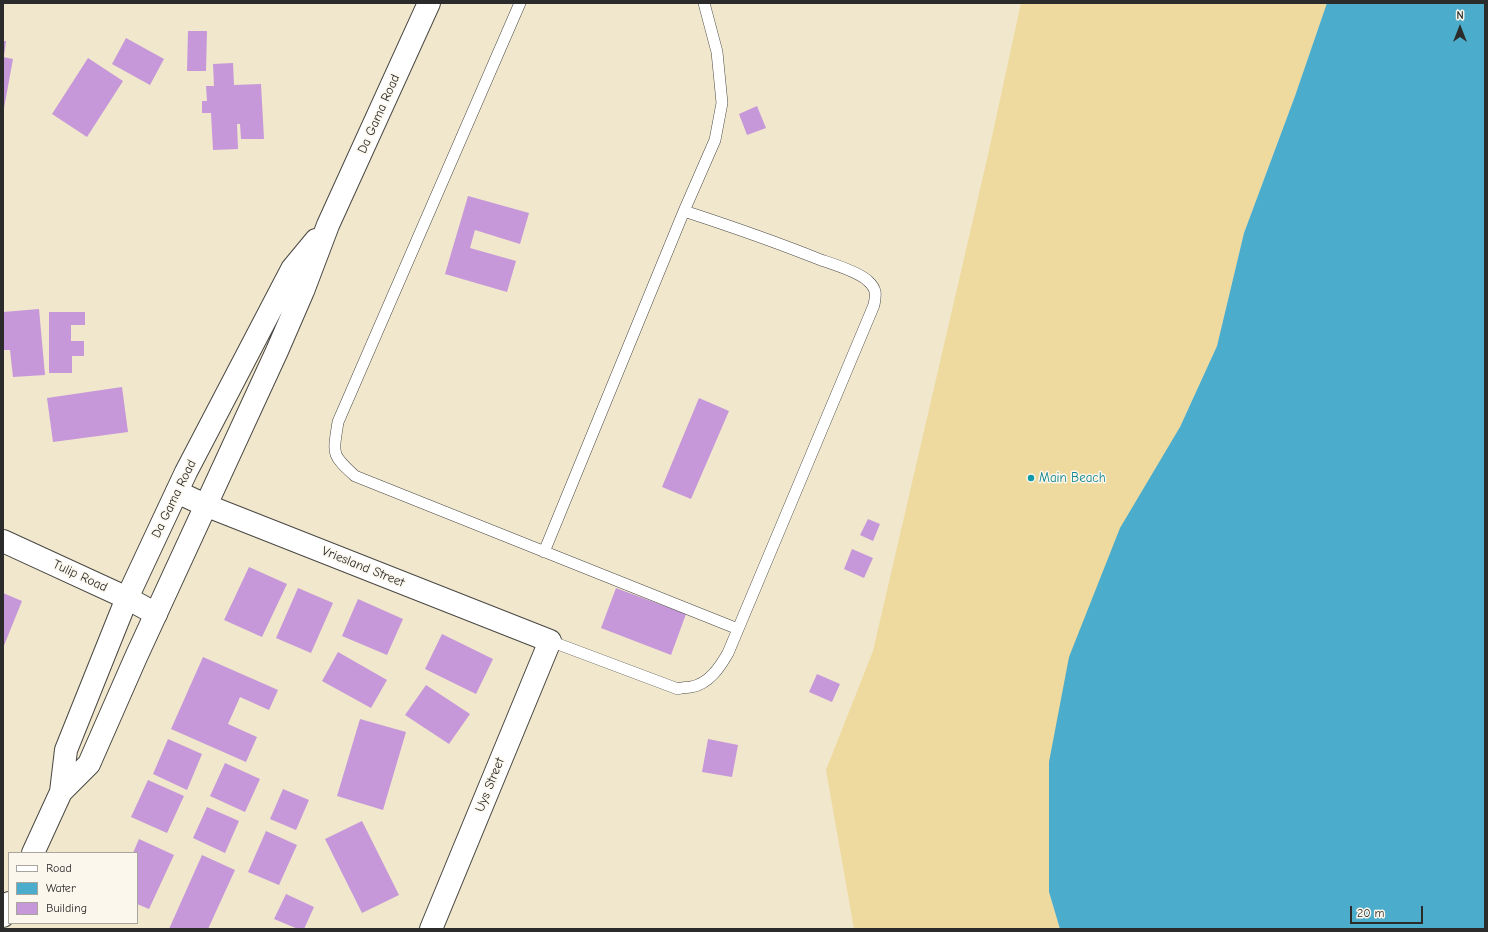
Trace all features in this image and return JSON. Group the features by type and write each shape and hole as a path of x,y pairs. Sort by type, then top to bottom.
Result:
{"street":[{"name":"Da Gama Road","path":"61,792 89,764 277,351 303,290 328,225 429,3"},
{"name":"Da Gama Road","path":"33,852 61,792 66,750 127,598 177,492 292,269 328,225"},
{"name":"Vriesland Street","path":"177,492 206,505 550,641"},
{"name":"Tulip Road","path":"3,541 127,598 156,614"},
{"name":"Uys Street","path":"431,929 550,641"},
{"path":"3,916 8,906"}],"lane":[{"path":"520,3 338,422 334,447 337,459 356,476 738,629"},
{"path":"544,552 684,210 715,140 722,103 717,52 704,3"},
{"path":"550,641 678,688 697,685 708,679 720,667 728,653 874,306 876,293 872,285 867,280 844,269 768,239 684,210"}],"sand":[{"name":"Main Beach","path":"1021,3 1327,3 1295,96 1244,233 1217,346 1180,427 1049,763 1049,892 1060,929 854,929 826,770 873,651 988,155"}],"water":[{"path":"1327,3 1485,3 1485,929 1060,929 1049,892 1049,762 1069,657 1120,528 1180,427 1217,346 1244,233 1295,96"}],"building":[{"path":"188,31 207,31 206,71 187,71"},
{"path":"126,38 164,59 150,85 112,64"},
{"path":"3,41 6,41 4,56 3,56"},
{"path":"3,57 13,59 4,108 3,108"},
{"path":"88,58 123,81 87,137 52,114"},
{"path":"233,63 234,85 261,84 264,139 241,139 240,124 237,124 238,149 213,150 211,113 202,113 202,101 207,101 206,86 214,86 213,64"},
{"path":"757,106 766,128 747,135 739,114"},
{"path":"468,196 529,213 520,244 475,230 470,248 516,261 507,292 445,274"},
{"path":"39,309 45,375 13,377 10,350 3,350 3,312"},
{"path":"49,312 85,312 85,325 71,325 71,341 84,341 84,356 72,356 72,373 49,373"},
{"path":"122,387 128,432 53,442 47,398"},
{"path":"699,398 729,411 691,499 662,487"},
{"path":"868,519 880,524 873,541 860,535"},
{"path":"852,549 873,558 864,578 844,569"},
{"path":"249,567 287,584 262,637 224,620"},
{"path":"298,588 333,603 311,653 276,638"},
{"path":"616,588 686,614 671,655 601,628"},
{"path":"3,593 22,601 3,648"},
{"path":"358,599 403,619 387,655 342,636"},
{"path":"442,634 493,659 476,694 425,669"},
{"path":"338,652 387,680 371,708 322,681"},
{"path":"203,657 278,690 269,710 240,697 228,724 257,737 246,762 171,729"},
{"path":"817,674 840,684 832,702 809,692"},
{"path":"426,685 470,714 449,744 405,715"},
{"path":"360,719 406,732 383,810 337,796"},
{"path":"168,739 202,754 187,790 153,774"},
{"path":"708,739 738,745 732,777 702,772"},
{"path":"225,763 260,779 245,812 210,796"},
{"path":"148,780 184,796 167,833 131,817"},
{"path":"283,789 309,800 296,830 270,819"},
{"path":"207,807 239,821 225,853 193,838"},
{"path":"362,821 399,895 362,913 325,839"},
{"path":"266,831 297,845 279,885 248,872"},
{"path":"139,839 174,855 149,909 138,904 138,852 133,852"},
{"path":"202,855 235,870 208,929 169,929"},
{"path":"286,894 314,907 304,929 298,929 274,919"}],"place":[{"name":"Main Beach","path":"1031,478"}]}
